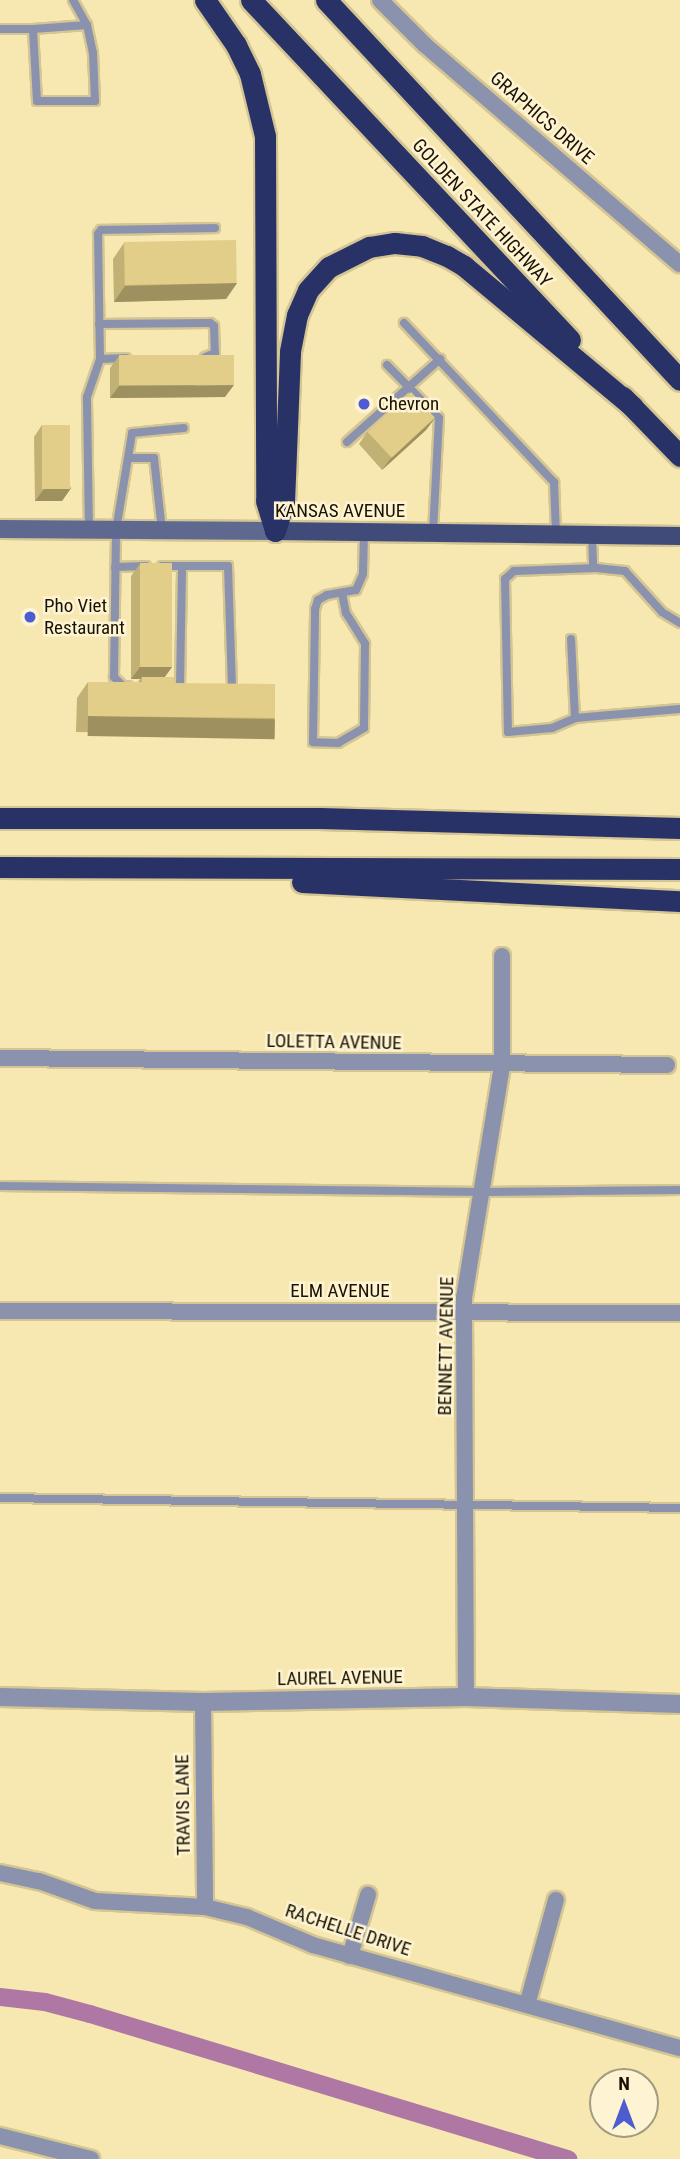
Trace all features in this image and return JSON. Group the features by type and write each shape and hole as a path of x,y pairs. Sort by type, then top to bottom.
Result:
{"highway":[{"path":"205,0 236,45 250,74 265,136 267,501 275,531"},
{"name":"GOLDEN STATE HIGHWAY","path":"251,0 680,456"},
{"name":"GOLDEN STATE HIGHWAY","path":"326,0 680,380"},
{"path":"275,531 284,502 290,351 297,315 308,290 329,267 369,247 396,243 422,246 464,266 632,406"},
{"path":"0,818 362,818 680,828"},
{"path":"2,867 680,869"},
{"path":"2,867 680,901"}],"main road":[{"name":"KANSAS AVENUE","path":"0,529 680,536"}],"street":[{"name":"GRAPHICS DRIVE","path":"380,0 425,44 680,264"},
{"name":"BENNETT AVENUE","path":"466,1697 466,1282 502,1065 502,956"},
{"name":"LOLETTA AVENUE","path":"0,1058 667,1065"},
{"name":"ELM AVENUE","path":"0,1311 680,1313"},
{"name":"LAUREL AVENUE","path":"0,1698 203,1702 466,1697 680,1704"},
{"name":"TRAVIS LANE","path":"203,1702 205,1907"},
{"name":"RACHELLE DRIVE","path":"0,1873 39,1881 95,1901 205,1907 247,1917 350,1956 680,2048"},
{"path":"350,1956 368,1895"},
{"path":"527,2005 556,1900"},
{"path":"0,2136 91,2159"}],"lane":[{"path":"33,29 37,101 95,101 93,53 86,25 73,0"},
{"path":"0,29 86,25"},
{"path":"89,530 87,397 100,359 98,233 101,230 215,228"},
{"path":"99,324 210,323 214,326 215,353 211,357 197,357"},
{"path":"404,323 554,482 556,533"},
{"path":"100,359 141,358"},
{"path":"347,442 440,359"},
{"path":"387,365 439,418 441,426 433,533"},
{"path":"134,686 123,686 114,677 116,530 132,433 184,428"},
{"path":"129,458 154,457 162,530"},
{"path":"342,593 346,613 365,644 364,728 338,743 313,742 315,609 318,600 342,593 356,590 363,575 364,532"},
{"path":"592,534 593,568"},
{"path":"180,686 182,566"},
{"path":"115,567 228,566 232,686"},
{"path":"680,623 662,611 625,571 593,568 514,571 505,579 508,732 552,728 575,718 680,709"},
{"path":"571,639 575,718"},
{"path":"168,686 193,686"},
{"path":"219,686 244,686"},
{"path":"0,1186 483,1192 680,1190"},
{"path":"0,1498 680,1508"}],"building":[{"path":"236,240 237,283 125,285 124,242"},
{"path":"119,355 234,355 234,385 119,385"},
{"path":"411,392 435,418 392,458 368,432"},
{"path":"42,425 70,425 70,489 42,489"},
{"path":"140,563 172,563 172,667 140,667"},
{"path":"142,677 174,677 174,683 275,684 275,718 88,716 88,682 142,682"}],"waterway":[{"path":"0,1997 45,2002 90,2014 568,2159"}],"place":[{"name":"Chevron","path":"364,404"},
{"name":"Pho Viet Restaurant","path":"30,617"}]}
